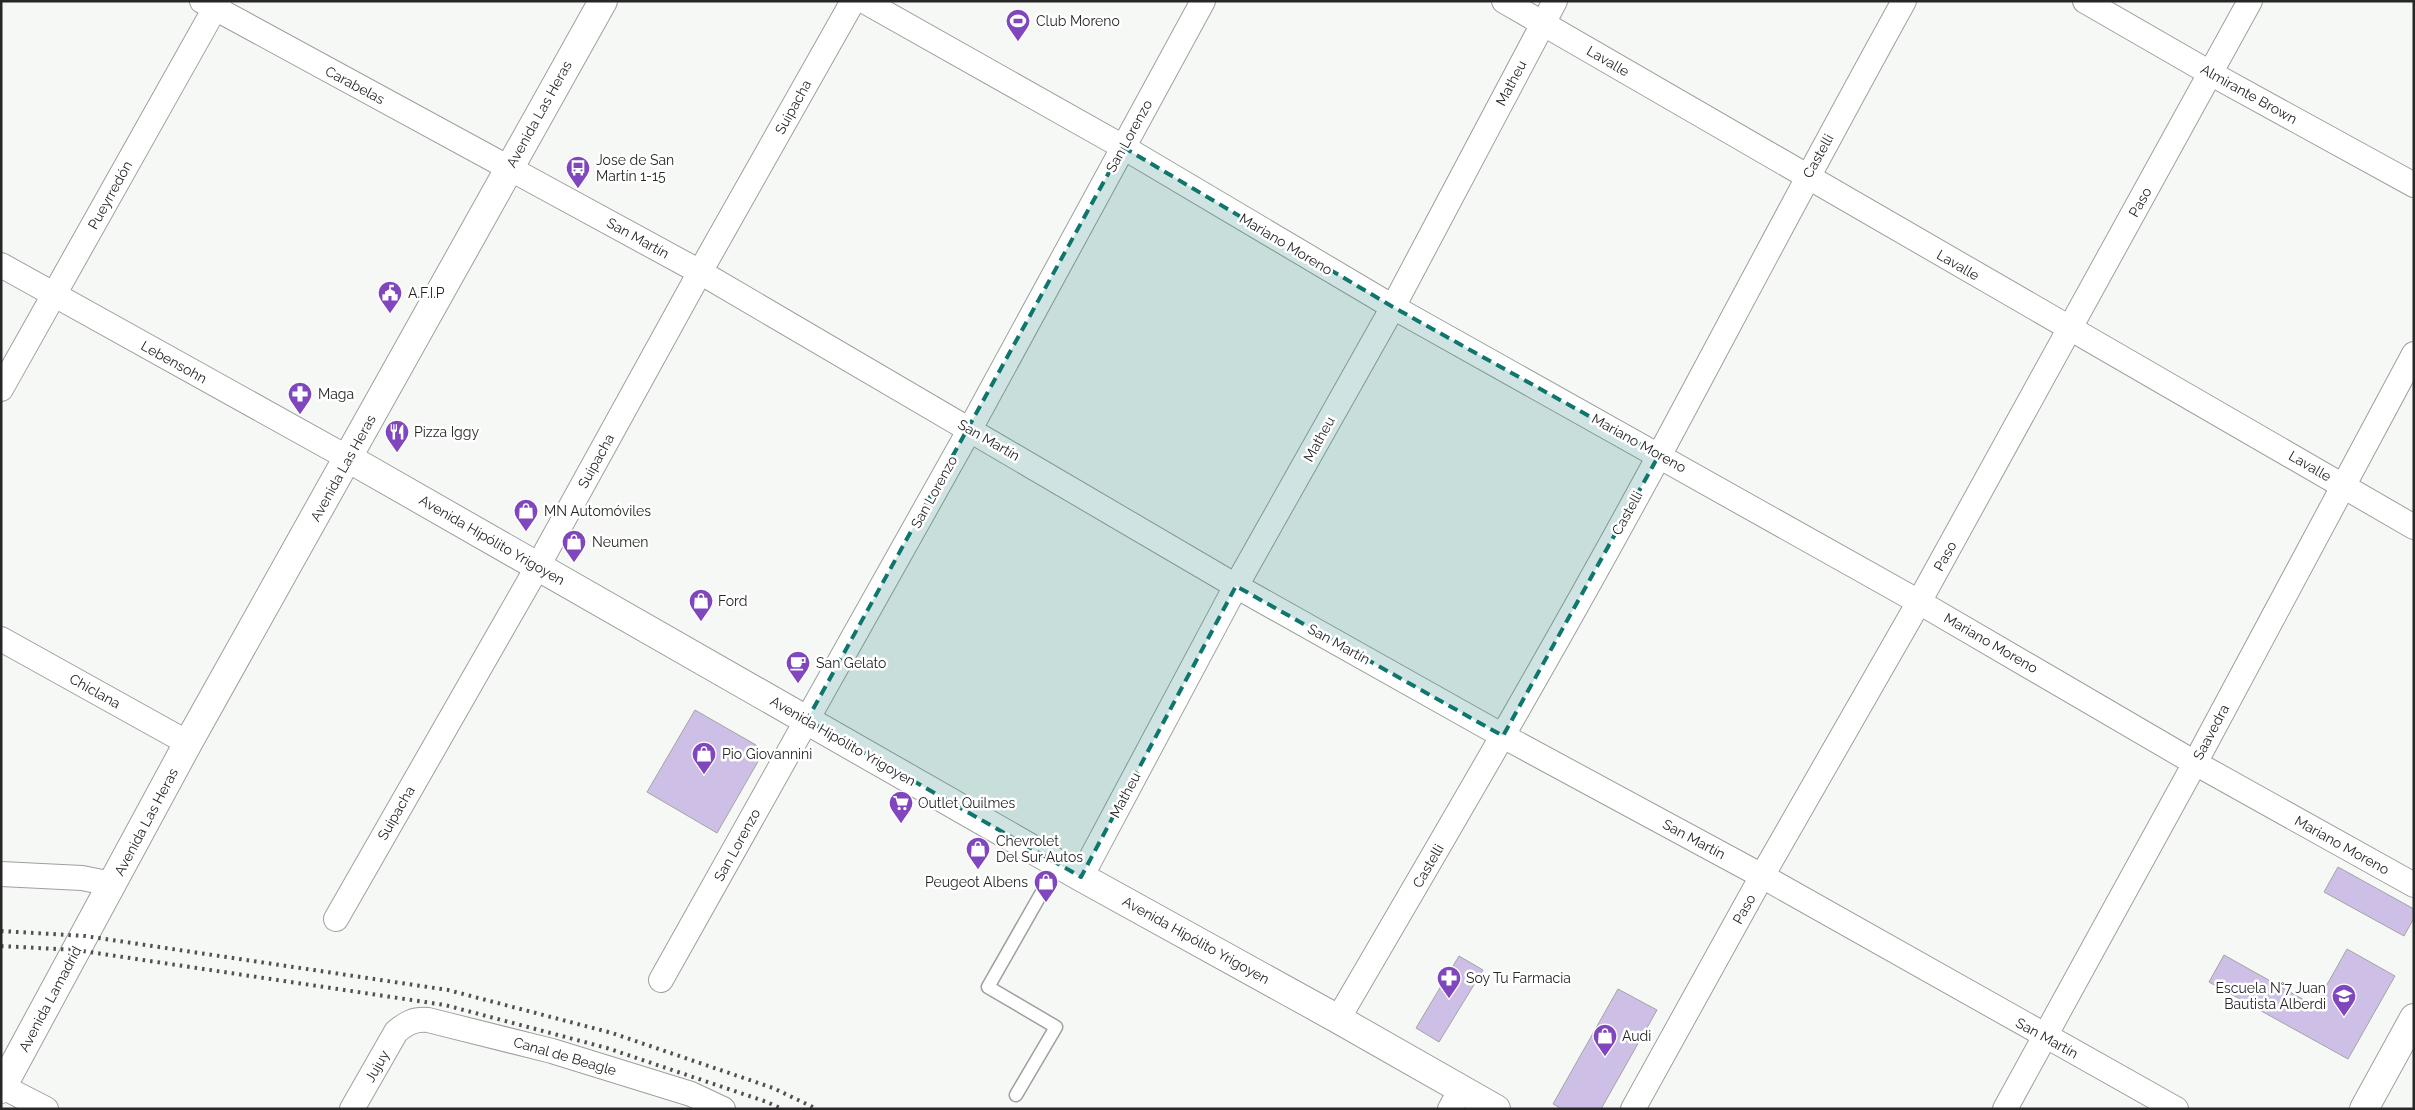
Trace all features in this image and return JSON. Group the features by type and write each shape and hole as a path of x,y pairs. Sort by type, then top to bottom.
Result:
{"street":[{"name":"Avenida Las Heras","path":"85,936 188,743 603,1"},
{"name":"Suipacha","path":"336,919 538,566 700,272 853,1"},
{"name":"Mariano Moreno","path":"864,1 1123,147 1393,307 1919,602 2195,763 2414,885"},
{"name":"San Lorenzo","path":"661,980 970,429 1203,1"},
{"name":"Lavalle","path":"1504,1 2070,330 2414,527"},
{"name":"Matheu","path":"1082,877 1236,586 1393,307 1556,1"},
{"name":"Castelli","path":"1338,1018 1503,736 1659,455 1807,176 1904,1"},
{"name":"Almirante Brown","path":"2085,1 2210,73 2414,185"},
{"name":"Paso","path":"1633,1109 1762,876 1919,602 2250,1"},
{"name":"Carabelas","path":"212,4 509,168"},
{"name":"Pueyrredón","path":"1,389 54,296 212,4"},
{"name":"San Martín","path":"509,168 700,272 1236,586 1503,736 1762,876 2176,1109"},
{"name":"Lebensohn","path":"1,265 348,458"},
{"name":"Saavedra","path":"2005,1109 2195,763 2414,354"},
{"name":"Avenida Hipólito Yrigoyen","path":"348,458 1058,864 1338,1018 1456,1099 1496,1109"},
{"name":"Chiclana","path":"1,639 188,743"},
{"path":"1,874 82,878 112,884"},
{"name":"Avenida Lamadrid","path":"2,1087 85,936"},
{"path":"2364,1109 2414,1018"},
{"name":"Canal de Beagle","path":"404,1024 417,1019 428,1020 552,1051 691,1094 718,1107"},
{"name":"Jujuy","path":"352,1109 396,1032 404,1024"},
{"path":"2,1087 46,1109"}],"lane":[{"path":"1016,1095 1056,1027 988,987 1058,864"}],"highlighted area":[{"path":"1123,147 1393,307 1659,455 1503,736 1236,586 1081,877 807,720"}],"building":[{"name":"Pio Giovannini","path":"695,710 756,745 760,758 717,833 647,792"},
{"path":"2338,867 2414,909 2414,918 2404,936 2324,892"},
{"path":"2347,949 2395,976 2348,1059 2209,982 2224,955 2315,1006"},
{"name":"Soy Tu Farmacia","path":"1459,956 1483,970 1439,1042 1416,1028"},
{"name":"Audi","path":"1618,989 1657,1010 1601,1109 1562,1109 1553,1104"}],"railway":[{"path":"1,931 85,936 448,990 612,1033 773,1088 817,1109"},
{"path":"1,946 76,950 445,1005 607,1048 767,1102 782,1109"}],"place":[{"name":"Club Moreno","path":"1018,42"},
{"name":"Jose de San Martín 1-15","path":"578,189"},
{"name":"A.F.I.P","path":"390,314"},
{"name":"Maga","path":"300,415"},
{"name":"Pizza Iggy","path":"397,453"},
{"name":"MN Automóviles","path":"526,532"},
{"name":"Neumen","path":"574,563"},
{"name":"Ford","path":"701,622"},
{"name":"San Gelato","path":"798,684"},
{"name":"Pio Giovannini","path":"704,775"},
{"name":"Outlet Quilmes","path":"901,824"},
{"name":"Chevrolet Del Sur Autos","path":"978,870"},
{"name":"Peugeot Albens","path":"1046,903"},
{"name":"Soy Tu Farmacia","path":"1449,999"},
{"name":"Escuela N°7 Juan Bautista Alberdi","path":"2344,1017"},
{"name":"Audi","path":"1605,1057"}]}
